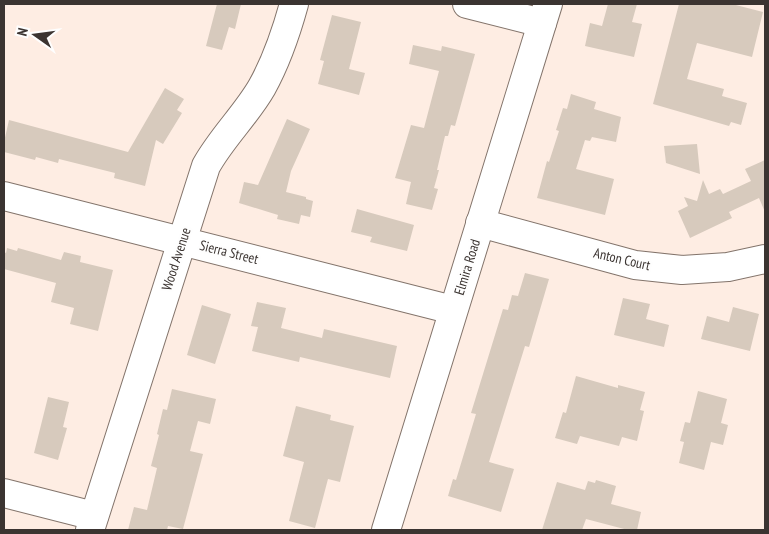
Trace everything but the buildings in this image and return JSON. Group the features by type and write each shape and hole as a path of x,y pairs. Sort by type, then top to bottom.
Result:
{"street":[{"name":"Wood Avenue","path":"92,523 206,166 220,142 261,88 281,50 294,4"},
{"path":"467,4 545,13"},
{"name":"Elmira Road","path":"386,530 545,13"},
{"name":"Sierra Street","path":"4,196 453,310"},
{"name":"Anton Court","path":"480,223 635,264 673,269 728,268 765,259"},
{"path":"4,493 92,523"}]}
